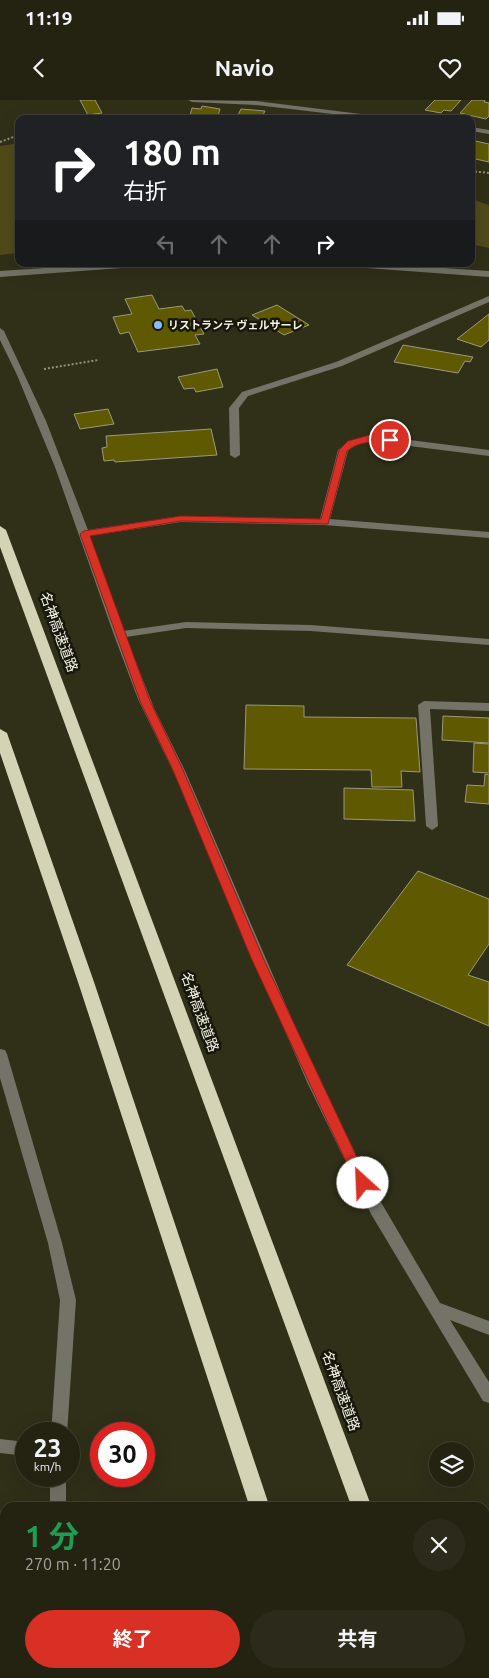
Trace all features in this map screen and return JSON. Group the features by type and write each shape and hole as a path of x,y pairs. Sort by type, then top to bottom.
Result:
{"highway":[{"name":"名神高速道路","path":"0,530 360,1502"},
{"path":"0,733 86,982 258,1502"}],"street":[{"path":"192,100 256,103 362,115"},
{"path":"475,130 489,132"},
{"path":"0,274 94,267"},
{"path":"394,267 489,274"},
{"path":"235,455 234,408 245,394 339,364 489,299"},
{"path":"0,331 21,373 72,497 119,635 145,701 178,770 258,960 363,1183 435,1308 489,1396"},
{"path":"324,522 343,450 352,443 370,438 489,453"},
{"path":"84,534 181,518 324,522 489,535"},
{"path":"119,635 186,625 311,628 489,642"},
{"path":"432,826 424,705 489,707"},
{"path":"0,1054 55,1243 68,1300 60,1422"},
{"path":"435,1308 489,1328"},
{"path":"0,1446 15,1448"},
{"path":"58,1487 58,1502"}],"path":[{"path":"0,142 15,136"},
{"path":"475,171 489,173"},
{"path":"21,373 98,360"}],"shaded area":[{"path":"15,144 15,253 0,255 0,146"},
{"path":"475,200 489,205 489,248 475,245"}],"building":[{"path":"80,100 95,100 102,113 88,115"},
{"path":"435,100 461,100 451,111 444,110 441,113 425,110"},
{"path":"472,100 485,100 484,102 489,103 489,116 486,119 460,113"},
{"path":"202,106 220,109 218,115 190,115 192,108 201,109"},
{"path":"241,109 265,111 263,115 238,115"},
{"path":"475,141 489,144 489,162 475,159"},
{"name":"リストランテ ヴェルサーレ","path":"152,295 159,309 182,306 185,311 191,310 204,334 195,335 200,344 138,352 129,332 120,334 113,317 132,314 125,299"},
{"path":"277,305 309,325 284,335 252,315"},
{"path":"489,314 489,340 481,347 457,339"},
{"path":"403,345 473,357 470,362 465,361 458,373 394,362"},
{"path":"217,369 223,387 196,392 194,388 184,389 178,377"},
{"path":"108,409 114,424 80,429 74,414"},
{"path":"211,429 217,455 115,462 114,460 104,461 102,448 107,447 106,436"},
{"path":"246,705 304,706 304,717 416,718 420,772 401,771 402,787 372,787 371,770 244,769"},
{"path":"443,716 489,718 489,743 442,740"},
{"path":"474,743 489,744 489,773 473,772"},
{"path":"485,774 489,775 489,804 465,802 467,785 484,786"},
{"path":"344,788 413,790 415,821 344,819"},
{"path":"418,871 489,899 489,944 468,975 489,982 489,1026 347,965"}],"place":[{"name":"リストランテ ヴェルサーレ","path":"158,325"}],"route":[{"path":"363,1183 258,960 178,770 145,701 119,635 84,534 181,518 324,522 343,450 352,443 370,438 390,440"}]}
